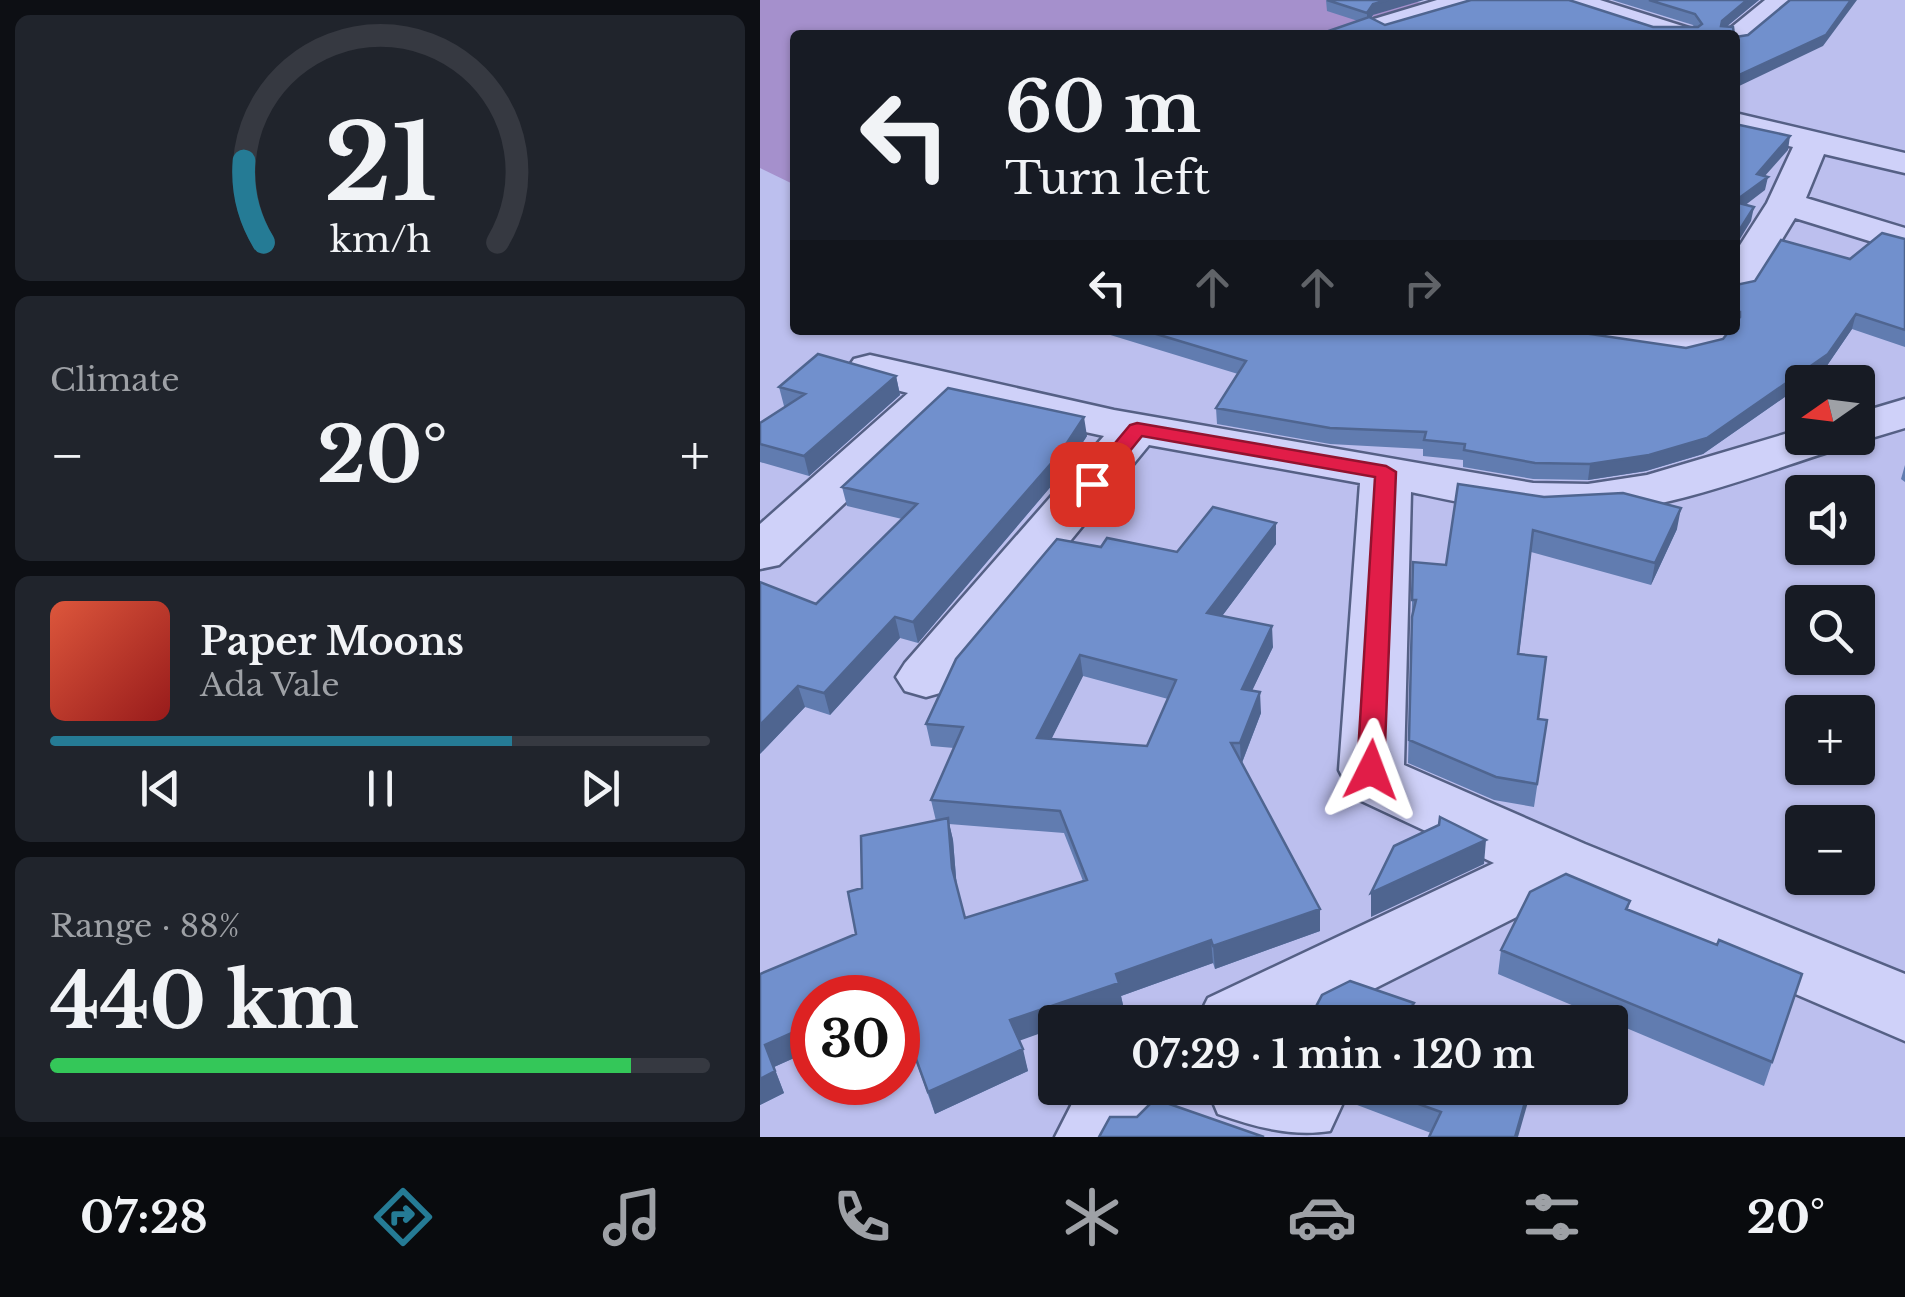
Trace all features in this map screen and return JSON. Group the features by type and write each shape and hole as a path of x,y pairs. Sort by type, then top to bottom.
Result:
{"street":[{"path":"1384,25 1464,0"},
{"path":"1573,0 1667,30"},
{"path":"1740,33 1782,0"},
{"path":"1592,30 1629,17"},
{"path":"1740,124 1905,162"},
{"path":"1740,269 1784,203 1814,140"},
{"path":"1784,203 1905,240"},
{"path":"1601,335 1684,347 1702,343 1708,335"},
{"path":"870,369 940,388 1137,429 1540,497 1586,499 1622,494 1785,449"},
{"path":"760,553 940,388"},
{"path":"1875,423 1905,413"},
{"path":"926,677 1137,429"},
{"path":"1386,472 1373,776 1391,790 1905,1008"},
{"path":"1271,1005 1560,863"},
{"path":"1097,1137 1117,1105"}],"shaded area":[{"path":"760,0 1411,0 1514,30 790,30 790,183 760,168"}],"building":[{"path":"1327,0 1388,0 1373,4 1367,13"},
{"path":"1471,0 1569,0 1653,27 1698,27 1702,24 1695,14 1649,0 1747,0 1722,21 1721,26 1733,30 1331,30 1369,17 1385,25"},
{"path":"1790,0 1851,0 1826,35 1740,75 1740,36 1748,35"},
{"path":"1740,125 1790,136 1757,174 1768,177 1740,197"},
{"path":"1740,203 1754,207 1740,229"},
{"path":"1882,233 1905,239 1905,330 1856,314 1828,354 1812,365 1785,365 1785,384 1707,438 1649,455 1590,464 1535,463 1464,450 1465,444 1424,440 1426,432 1330,428 1216,408 1246,361 1160,335 1597,335 1686,348 1726,335 1740,335 1740,284 1755,281 1781,240 1850,259"},
{"path":"818,354 896,376 804,456 760,444 760,423 805,394 779,387"},
{"path":"948,388 1084,417 1061,452 913,622 895,617 824,693 798,686 760,725 760,582 816,604 917,504 842,487"},
{"path":"1458,484 1544,497 1623,493 1681,508 1655,563 1533,530 1518,654 1546,657 1538,719 1547,720 1537,784 1496,777 1409,740 1412,617 1416,600 1412,600 1413,562 1446,565"},
{"path":"1213,507 1276,523 1207,613 1272,626 1242,689 1260,692 1240,743 1231,743 1320,909 1213,946 1211,940 1116,974 1119,983 1054,1005 1038,1005 1038,1010 1010,1020 1023,1049 928,1092 920,1070 920,975 790,975 790,1034 765,1045 775,1071 760,1079 760,974 856,934 848,892 862,888 861,836 948,818 952,868 965,918 1087,880 1060,811 931,800 963,727 926,724 956,659 1057,539 1101,547 1107,538 1177,552","holes":["1080,655 1176,680 1147,746 1037,738"]},
{"path":"1440,817 1486,840 1371,893 1394,846 1439,825"},
{"path":"1566,874 1630,901 1626,909 1717,945 1719,940 1802,974 1772,1062 1501,950 1530,892"},
{"path":"1350,981 1414,1003 1317,1005 1322,995"},
{"path":"1149,1105 1172,1105 1264,1137 1099,1137 1110,1117 1137,1117"},
{"path":"1421,1105 1524,1105 1515,1137 1429,1137 1441,1112"}],"route":[{"path":"1092,484 1137,429 1386,472 1371,770"}]}
